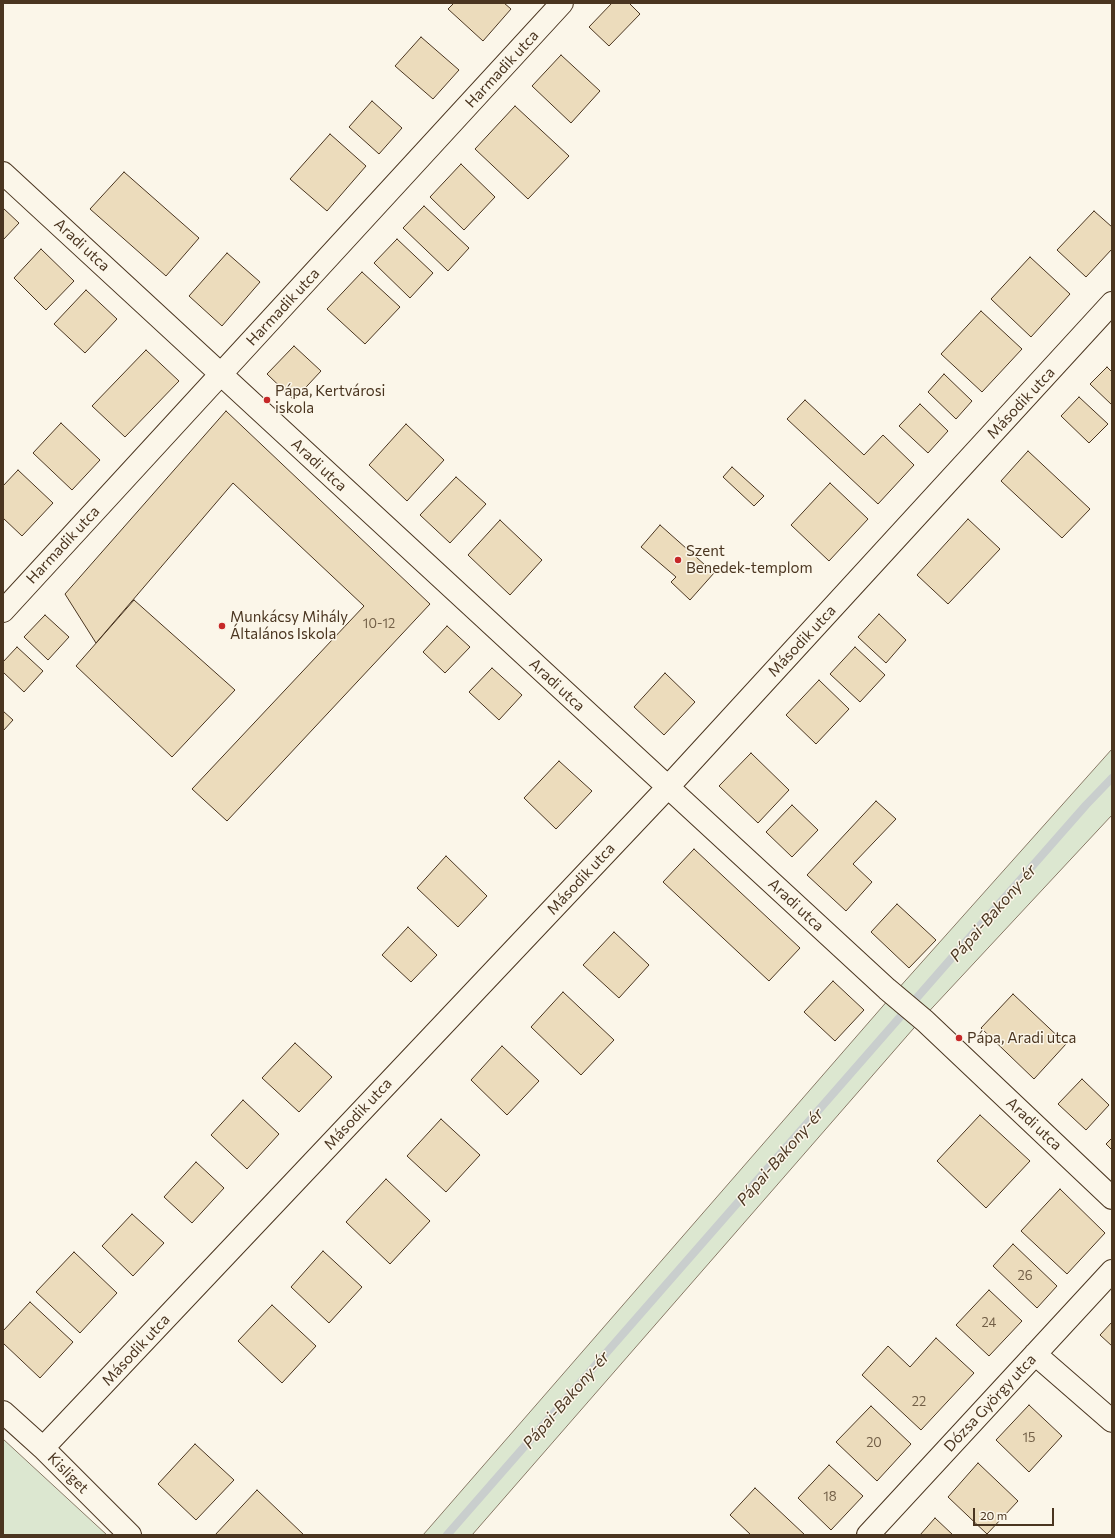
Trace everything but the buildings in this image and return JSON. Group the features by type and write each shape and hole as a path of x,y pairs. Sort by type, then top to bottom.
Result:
{"street":[{"name":"Harmadik utca","path":"3,611 562,3"},
{"name":"Aradi utca","path":"3,173 668,788 887,989 925,1021 1112,1198"},
{"name":"Második utca","path":"43,1448 668,788 1112,303"},
{"name":"Dózsa György utca","path":"868,1535 1112,1270"},
{"path":"1035,1354 1112,1421"},
{"name":"Kisliget","path":"3,1412 43,1448 130,1535"}],"green space":[{"path":"1112,749 1112,815 920,1021 472,1535 423,1535 889,999"},
{"path":"3,1439 107,1535 3,1535"}],"waterway":[{"name":"Pápai-Bakony-ér","path":"447,1535 963,945 1086,805 1112,778"}],"place":[{"name":"Pápa, Kertvárosi iskola","path":"267,400"},
{"name":"Szent Benedek-templom","path":"678,560"},
{"name":"Munkácsy Mihály Általános Iskola","path":"222,626"},
{"name":"Pápa, Aradi utca","path":"959,1038"}]}
